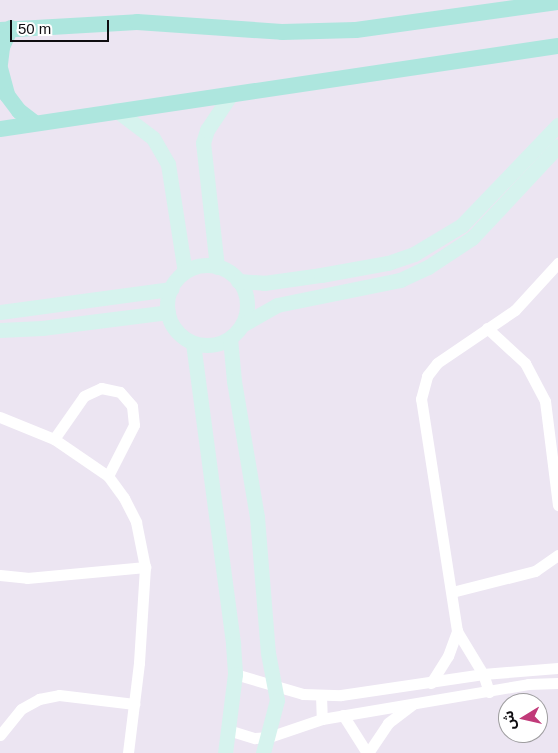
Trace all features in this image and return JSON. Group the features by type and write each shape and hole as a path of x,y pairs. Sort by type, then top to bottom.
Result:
{"main road":[{"path":"0,64 5,29 136,22 248,30 328,31 393,26 558,2"},
{"path":"0,129 116,110 558,46"},
{"path":"0,68 10,99 19,112 35,123"}],"street":[{"path":"217,267 203,143 206,130 232,94"},
{"path":"116,110 153,138 165,157 185,272"},
{"path":"558,125 462,225 414,254 388,263 264,283 238,281 217,267 204,265 185,272 171,289 168,312 176,331 193,343 212,345 230,338 242,324 277,304 400,280 428,267 472,238 558,146"},
{"path":"489,692 483,674 457,631 421,399 427,376 438,363 514,310 558,263"},
{"path":"238,281 246,297 242,324"},
{"path":"0,312 171,289"},
{"path":"0,330 42,328 168,312"},
{"path":"487,328 525,364 545,401 558,505"},
{"path":"230,338 234,381 256,517 268,653 276,686 277,700 269,737 263,753"},
{"path":"193,343 229,604 235,674 224,753"},
{"path":"54,439 84,396 101,388 120,392 132,406 134,425 108,476"},
{"path":"0,417 54,439 108,476 124,498 136,522 145,567 134,704 128,753"},
{"path":"452,592 535,571 558,555"},
{"path":"0,574 27,578 145,567"},
{"path":"431,683 448,656 457,631"},
{"path":"235,674 304,694 321,695 414,686 483,674 558,668"},
{"path":"228,730 255,738 269,737 322,718 558,683"},
{"path":"414,686 414,703"},
{"path":"0,735 21,709 39,699 59,695 134,704"},
{"path":"321,695 322,718"},
{"path":"342,715 367,753 388,723 414,703"}]}
